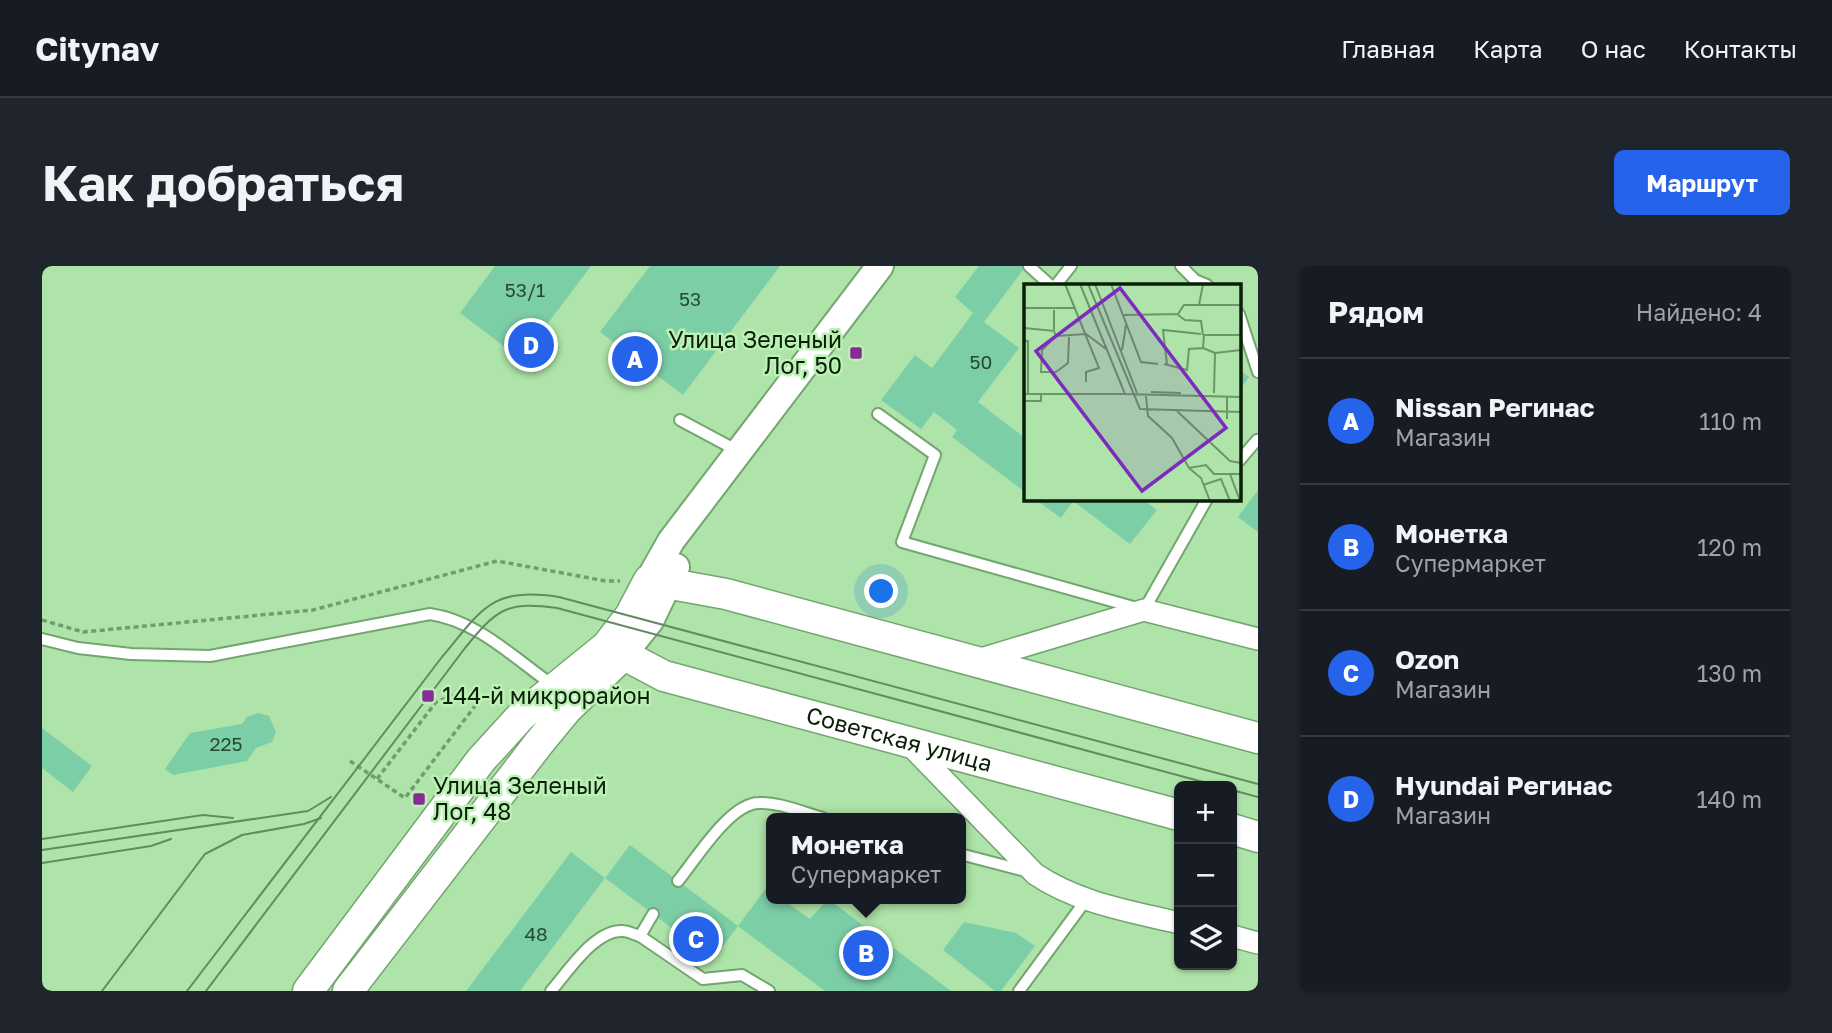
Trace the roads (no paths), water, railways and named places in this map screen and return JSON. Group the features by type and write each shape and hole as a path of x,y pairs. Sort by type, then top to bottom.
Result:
{"main road":[{"path":"348,991 546,734 594,681 614,651 630,616 660,581 726,594 1258,737"},
{"path":"308,991 481,760 522,715 554,686 614,651"},
{"name":"Советская улица","path":"614,651 664,676 1174,814"},
{"path":"1237,831 1258,836"}],"street":[{"path":"660,581 710,488 880,266"},
{"path":"974,661 1144,610 1258,639"},
{"path":"907,742 1035,874 1059,889 1086,900 1174,922"},
{"path":"1237,937 1258,943"}],"lane":[{"path":"1029,266 1049,284"},
{"path":"1057,284 1071,266"},
{"path":"1181,266 1206,284"},
{"path":"1240,317 1258,372"},
{"path":"878,414 934,455 902,542 1144,610 1200,501"},
{"path":"680,420 738,451"},
{"path":"1240,460 1258,437"},
{"path":"42,639 78,648 131,654 210,656 430,614 452,617 479,631 554,686"},
{"path":"678,881 727,821 747,804 761,803 802,813"},
{"path":"966,855 1035,874"},
{"path":"1019,991 1086,900"},
{"path":"640,936 653,914"},
{"path":"551,991 594,944 608,934 624,931 640,936 706,980 742,975 769,991"}],"tram line":[{"path":"187,991 442,657 490,605 518,595 559,597 1258,784"},
{"path":"206,991 465,648 495,616 514,607 557,608 1199,781"},
{"path":"1237,791 1258,797"},
{"path":"42,850 308,811 331,797"},
{"path":"42,839 203,815 233,818"},
{"path":"102,991 205,854 242,835 304,824 321,818"},
{"path":"42,863 151,846 171,839"}],"place":[{"name":"Hyundai Регинас","path":"531,345"},
{"name":"Улица Зеленый Лог, 50","path":"856,353"},
{"name":"Nissan Регинас","path":"635,359"},
{"name":"144-й микрорайон","path":"428,696"},
{"name":"Улица Зеленый Лог, 48","path":"419,799"},
{"name":"Ozon","path":"696,939"},
{"name":"Монетка","path":"866,953"}]}
